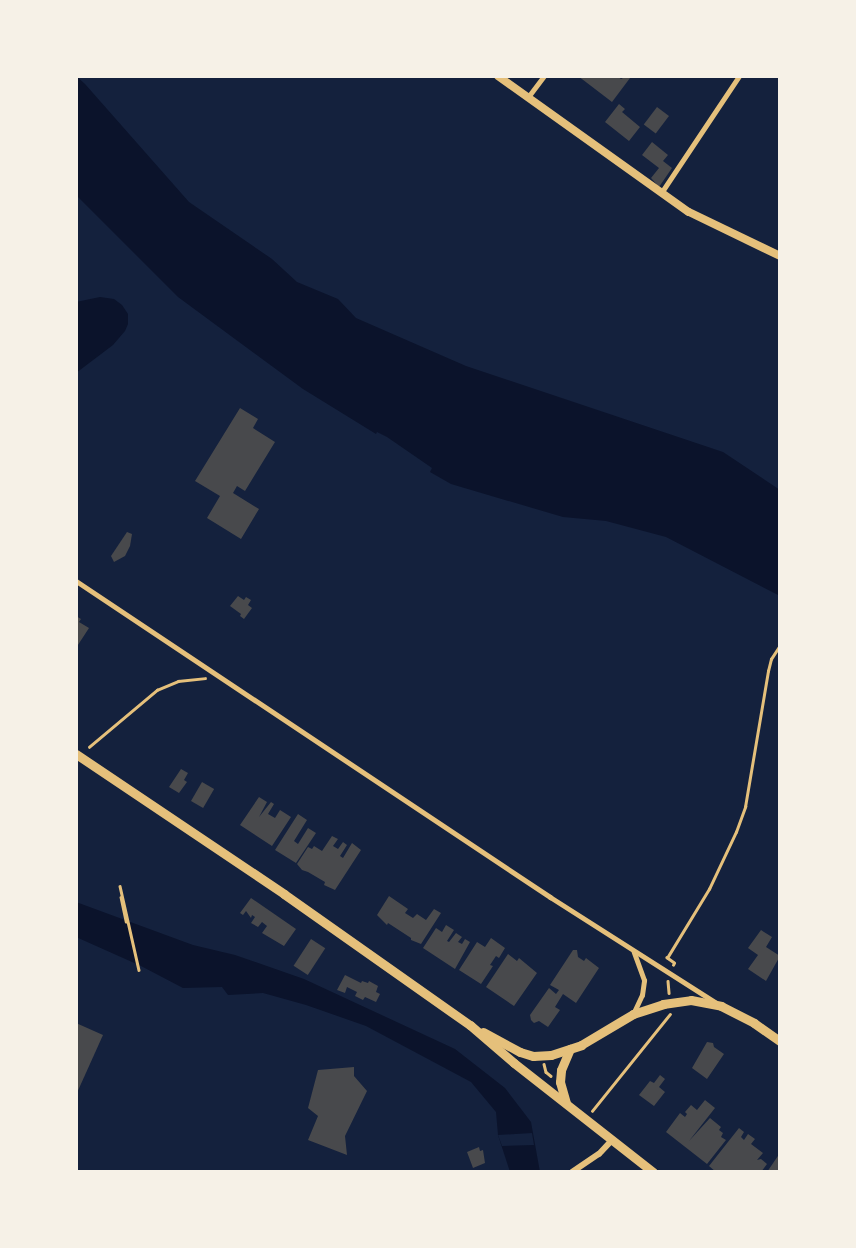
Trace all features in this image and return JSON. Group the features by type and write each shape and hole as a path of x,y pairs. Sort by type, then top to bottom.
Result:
{"highway":[{"path":"76,754 284,894 470,1025 653,1172"},
{"path":"470,1025 513,1049 533,1056 551,1055 570,1049 633,1014 663,1004 691,1000 721,1006 754,1022 780,1041"},
{"path":"566,1103 560,1082 561,1070 570,1049"}],"main road":[{"path":"498,76 661,194 689,212 780,256"}],"street":[{"path":"528,97 544,76"},
{"path":"661,194 739,76"},
{"path":"76,581 634,952 721,1006"},
{"path":"633,1014 642,996 644,980 634,952"},
{"path":"572,1172 599,1154 612,1140"}],"path":[{"path":"667,958 708,889 736,832 745,807 771,658 780,645"},
{"path":"89,747 157,690 178,681 210,678"},
{"path":"120,886 139,970"},
{"path":"666,975 669,994"},
{"path":"595,1108 673,1010"},
{"path":"544,1065 546,1072 552,1077"}],"water":[{"path":"76,76 189,202 272,259 297,282 338,299 356,318 466,366 723,452 780,490 780,596 666,537 606,521 563,517 451,484 430,472 432,468 387,437 377,432 376,434 303,389 178,297 76,195"},
{"path":"100,297 114,299 122,305 128,314 128,324 125,331 113,345 76,373 76,302"},
{"path":"76,902 193,945 235,955 304,979 455,1049 505,1088 531,1122 540,1172 510,1172 498,1135 496,1112 471,1082 366,1026 306,1005 263,993 228,995 222,987 183,988 141,966 76,937"}],"pier":[{"path":"532,1133 534,1145 502,1146 498,1135"}],"building":[{"path":"578,76 617,76 621,79 627,76 630,78 612,102"},
{"path":"619,104 625,109 622,112 640,127 629,141 605,122"},
{"path":"657,107 669,116 656,134 644,125"},
{"path":"652,142 668,155 663,161 672,168 659,187 651,178 659,168 642,155"},
{"path":"240,408 258,419 253,428 275,442 245,491 237,486 233,493 259,509 241,539 207,518 220,496 195,481"},
{"path":"127,532 132,534 130,546 125,556 114,562 111,556"},
{"path":"238,596 244,600 246,597 251,600 248,605 252,608 244,619 240,616 241,614 230,606"},
{"path":"76,616 81,619 79,622 89,628 76,648"},
{"path":"181,769 188,773 184,780 187,782 179,793 169,787"},
{"path":"202,782 214,789 203,808 191,801"},
{"path":"259,797 267,802 259,817 271,802 274,804 268,814 275,818 280,810 291,817 272,846 240,825"},
{"path":"298,814 307,820 294,841 298,844 308,828 316,833 296,863 275,850"},
{"path":"332,836 338,839 333,846 338,849 343,842 347,845 340,856 343,858 352,843 361,850 335,890 324,885 325,882 302,870 297,864 308,847 312,849 314,846 322,851"},
{"path":"389,896 408,909 405,913 413,918 417,914 426,920 434,909 441,913 421,944 411,940 411,938 388,923 387,925 377,915"},
{"path":"251,898 296,929 284,946 262,933 267,926 262,922 258,927 251,923 255,917 252,915 251,918 246,911 243,915 240,913"},
{"path":"446,925 454,930 447,941 449,942 456,933 462,937 458,942 462,944 465,939 470,942 455,969 423,948 436,928 442,932"},
{"path":"761,930 772,937 766,947 780,956 766,981 748,969 758,955 748,948"},
{"path":"491,938 505,948 499,958 496,956 490,965 493,966 481,984 459,970 477,942 485,947"},
{"path":"311,939 325,948 308,975 294,966"},
{"path":"573,950 577,950 578,957 584,961 586,958 599,968 576,1003 563,994 555,1007 560,1010 548,1027 539,1021 534,1023 530,1015 549,988 556,994 559,990 550,985"},
{"path":"508,954 517,961 519,958 537,973 514,1006 486,987"},
{"path":"345,975 361,983 362,981 368,983 369,981 378,986 376,992 380,994 376,1002 365,997 363,1000 355,996 357,992 347,987 345,993 337,990"},
{"path":"76,1023 103,1035 76,1095"},
{"path":"707,1042 713,1043 714,1047 724,1054 707,1079 692,1068"},
{"path":"354,1067 354,1076 367,1091 345,1136 347,1155 308,1140 318,1116 308,1108 318,1070"},
{"path":"660,1075 665,1079 659,1087 665,1092 654,1106 639,1095 650,1081 654,1083"},
{"path":"705,1100 715,1108 689,1141 710,1118 721,1127 719,1130 723,1133 721,1137 726,1140 707,1164 666,1132 680,1113 685,1117 687,1114 685,1112 691,1105 697,1110"},
{"path":"739,1128 744,1132 741,1137 744,1140 748,1134 755,1139 751,1144 763,1153 757,1160 761,1159 767,1164 761,1172 716,1172 709,1166"},
{"path":"479,1147 480,1151 483,1150 485,1163 473,1168 467,1152"},
{"path":"780,1153 780,1172 767,1172"}]}
